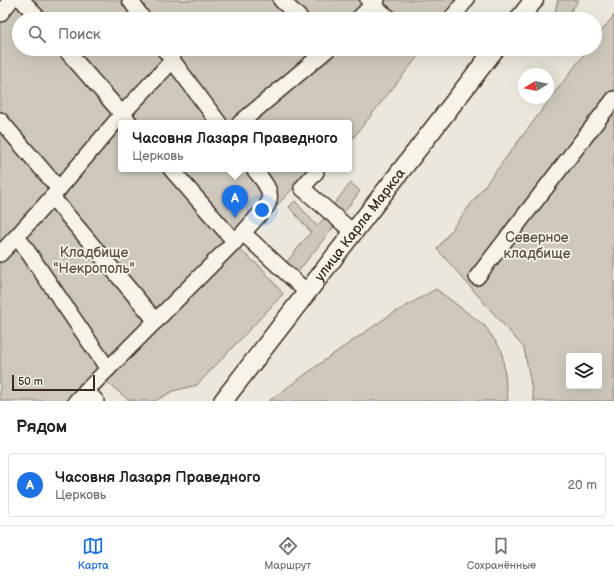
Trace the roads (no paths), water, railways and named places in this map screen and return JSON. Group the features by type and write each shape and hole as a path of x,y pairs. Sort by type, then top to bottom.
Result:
{"main road":[{"path":"525,12 534,0"},
{"name":"улица Карла Маркса","path":"223,401 491,56"}],"lane":[{"path":"0,14 11,0"},
{"path":"22,0 33,12"},
{"path":"130,0 138,12"},
{"path":"281,0 294,12"},
{"path":"364,12 372,2 383,12"},
{"path":"71,56 126,118 167,56"},
{"path":"169,56 217,120"},
{"path":"244,120 320,56"},
{"path":"477,277 614,99"},
{"path":"0,120 55,193 156,321"},
{"path":"0,254 118,126"},
{"path":"174,172 239,237 308,292"},
{"path":"86,397 108,369 239,237 269,201 269,191 256,172"},
{"path":"316,172 302,188 354,233"},
{"path":"17,236 108,369"}],"place":[{"name":"Часовня Лазаря Праведного","path":"235,218"}],"park label":[{"name":"Северное кладбище","path":"537,246"},
{"name":"Кладбище \"Некрополь\"","path":"94,260"}]}
